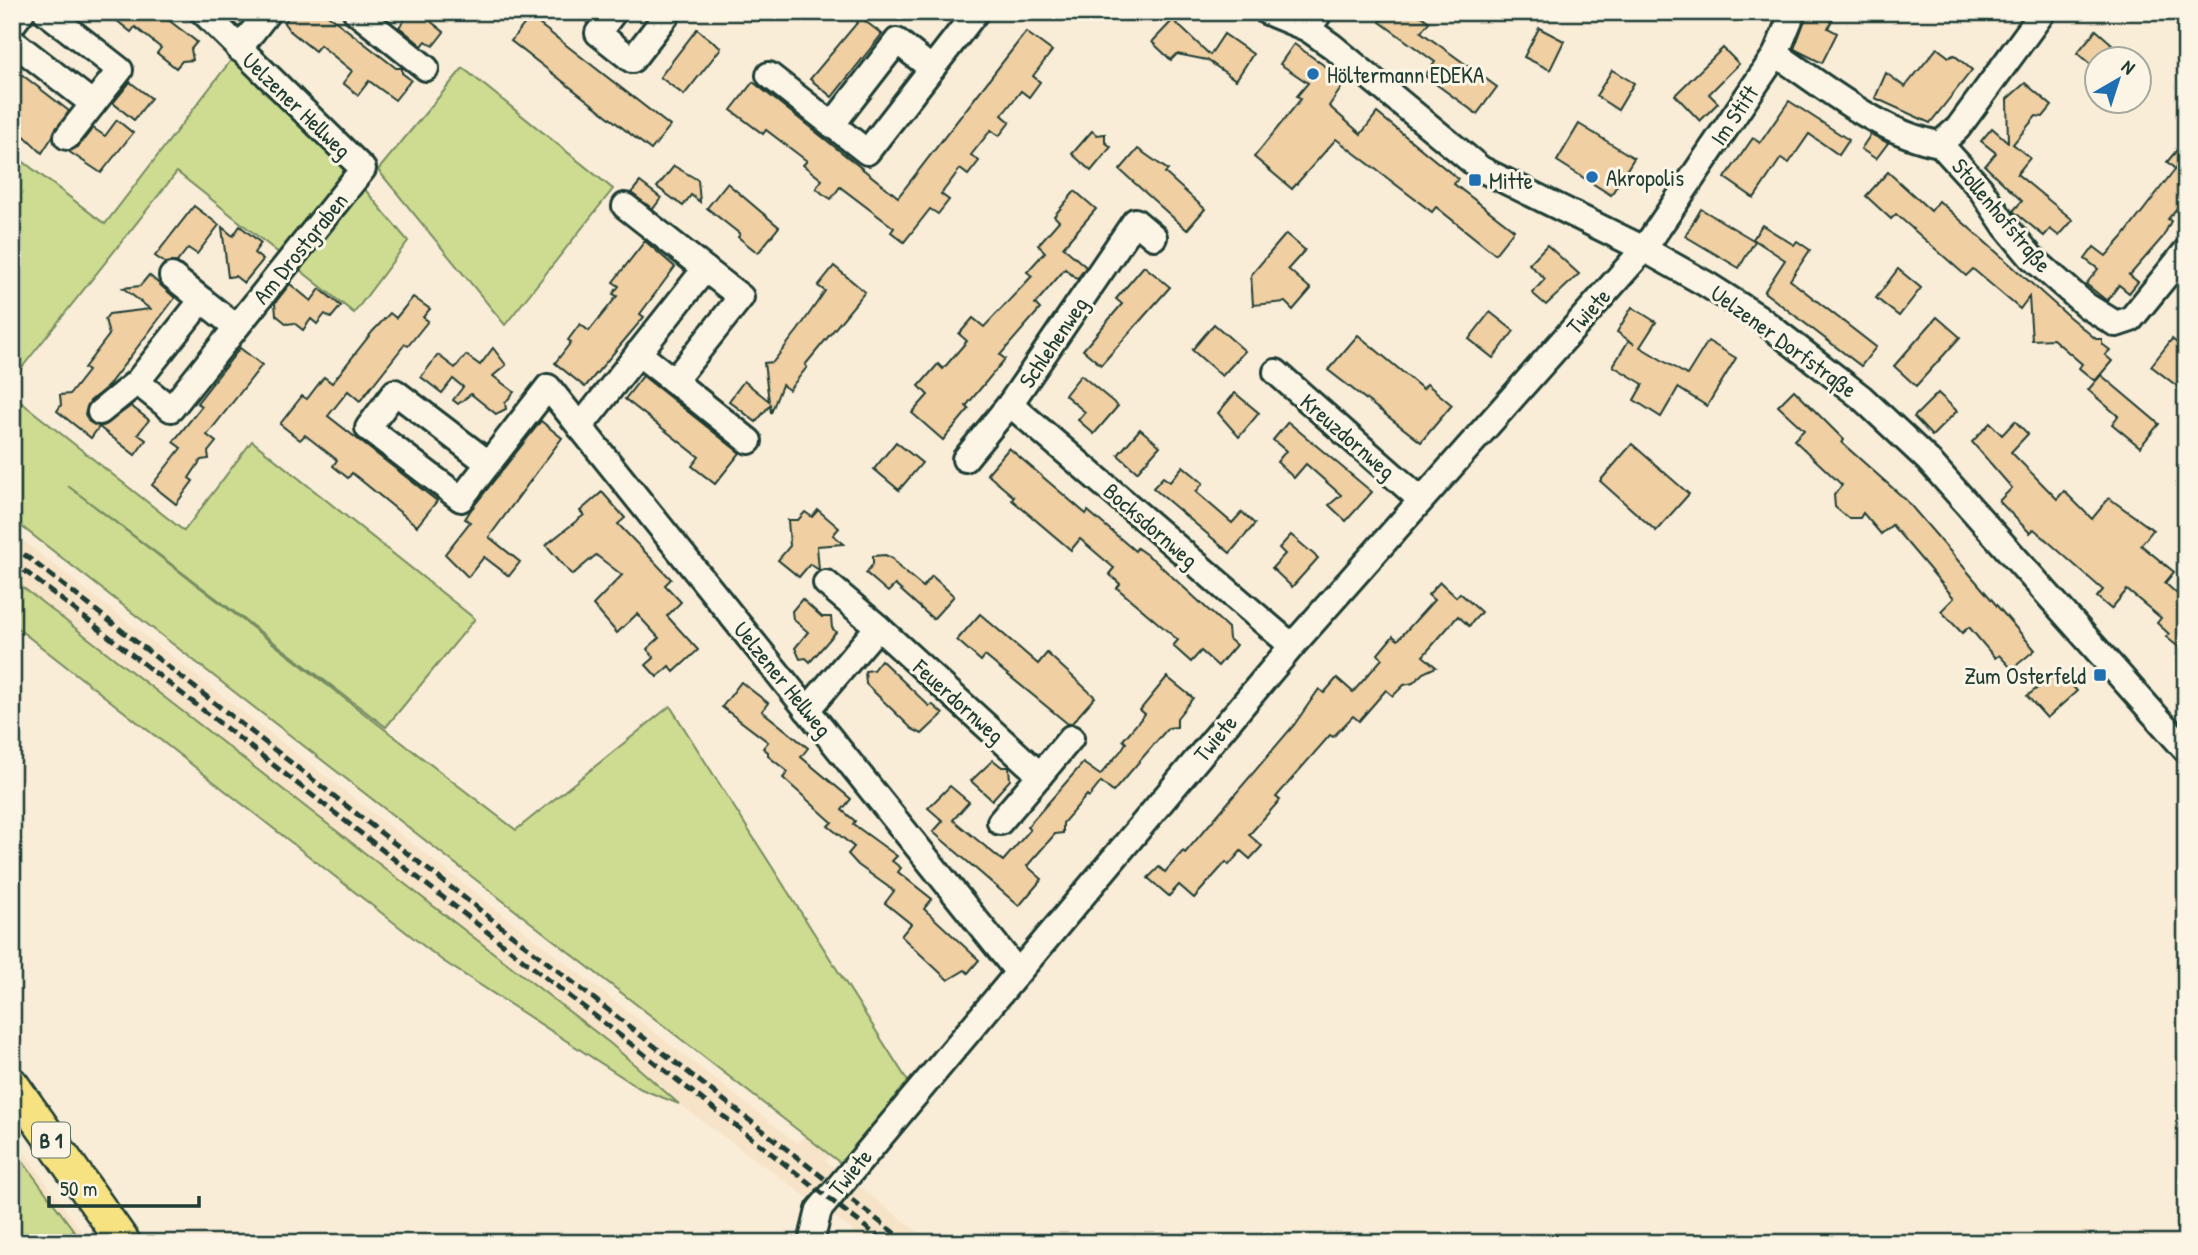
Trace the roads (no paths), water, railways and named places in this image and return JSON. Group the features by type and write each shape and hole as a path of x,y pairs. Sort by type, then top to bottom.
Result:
{"main road":[{"name":"B 1","path":"12,1084 123,1242"}],"street":[{"path":"12,25 22,12"},
{"path":"46,12 120,70 67,137"},
{"name":"Uelzener Hellweg","path":"203,12 363,169"},
{"path":"239,49 268,12"},
{"path":"356,12 426,68"},
{"path":"614,12 598,33 632,60 669,12"},
{"path":"769,75 867,152 976,12"},
{"name":"Uelzener Dorfstraße","path":"1267,12 1314,21 1481,169 1644,249 1758,317 1861,397 1928,460 2186,750"},
{"name":"Im Stift","path":"1644,249 1776,54 1793,12"},
{"name":"Stollenhofstraße","path":"1940,144 1958,128 2043,12"},
{"path":"12,41 93,104"},
{"path":"832,124 897,41 932,69"},
{"name":"Stollenhofstraße","path":"1776,54 1863,111 1918,140 1940,144 1980,188 2006,227 2031,257 2087,306 2116,324 2131,319 2186,251"},
{"name":"Am Drostgraben","path":"137,382 171,409 363,169"},
{"path":"625,205 741,297 674,381"},
{"name":"Schlehenweg","path":"965,459 1010,404 1129,215 1154,237"},
{"name":"Twiete","path":"811,1243 819,1210 1017,971 1292,646 1644,249"},
{"path":"580,427 705,269"},
{"path":"172,276 236,327"},
{"path":"100,412 137,382 202,300"},
{"path":"638,353 749,440"},
{"name":"Kreuzdornweg","path":"1276,372 1420,499"},
{"name":"Uelzener Hellweg","path":"488,463 548,387 1017,971"},
{"path":"395,392 488,463 461,499 368,428 395,392"},
{"name":"Bocksdornweg","path":"1010,404 1292,646"},
{"name":"Feuerdornweg","path":"826,583 1040,775"},
{"path":"807,710 878,627"},
{"path":"1000,822 1071,738"}],"railway":[{"path":"12,545 907,1243"},
{"path":"12,561 886,1243"}],"place":[{"name":"Höltermann EDEKA","path":"1313,74"},
{"name":"Akropolis","path":"1592,177"},
{"name":"Mitte","path":"1475,180"},
{"name":"Zum Osterfeld","path":"2100,675"}]}
